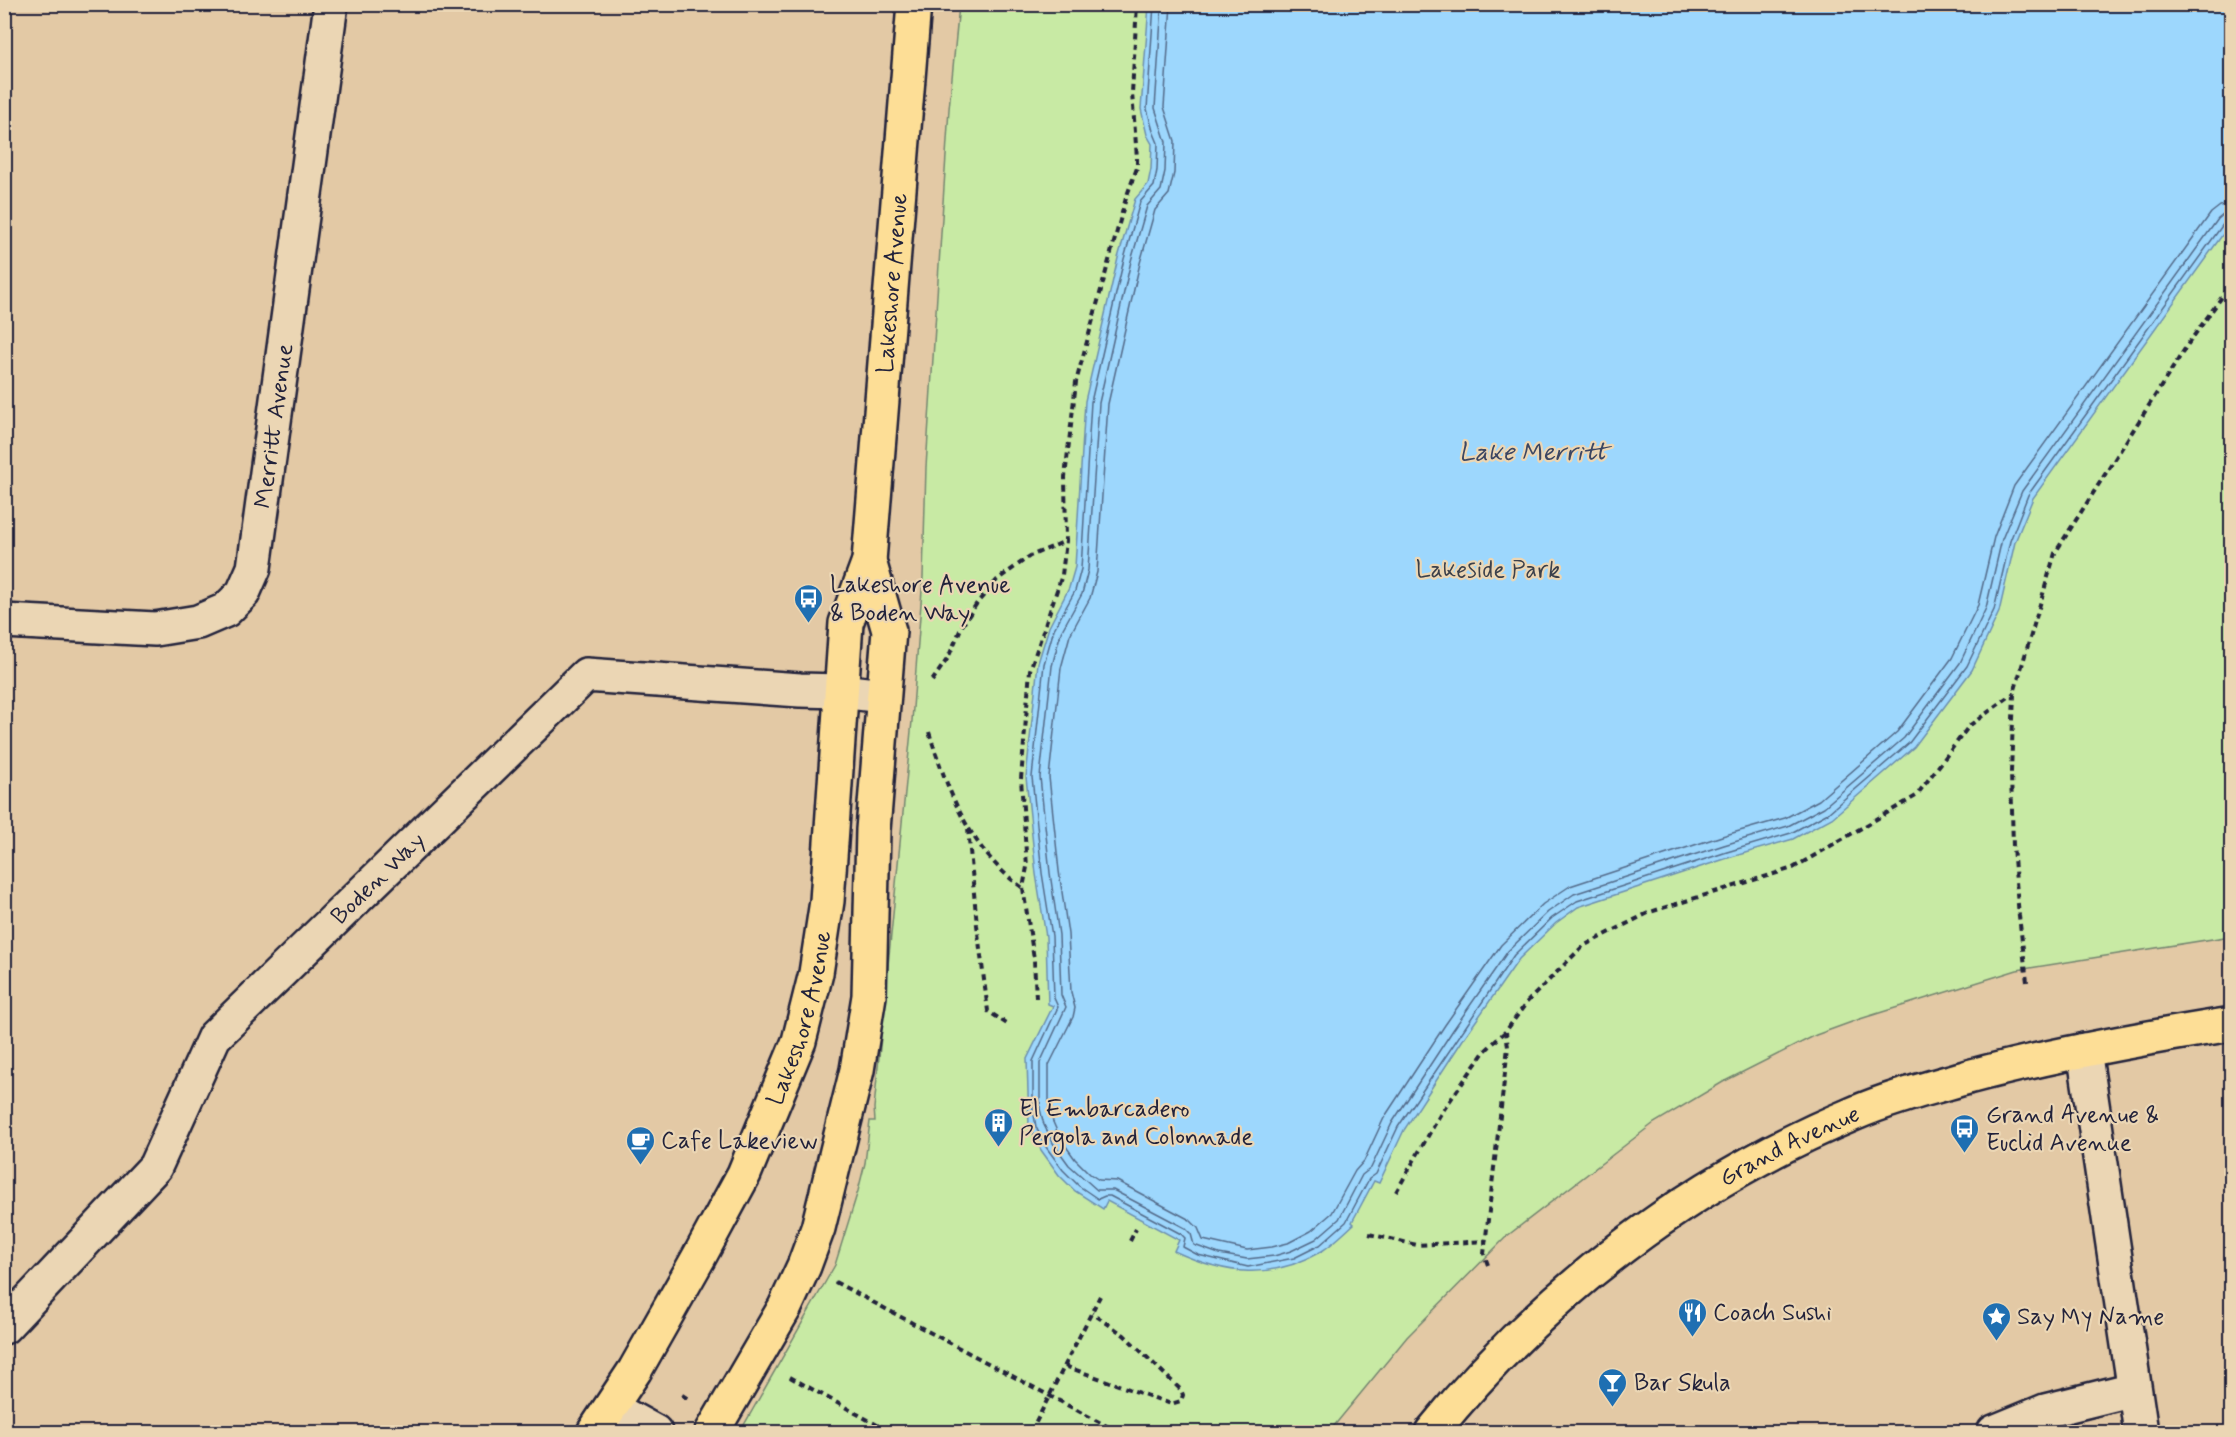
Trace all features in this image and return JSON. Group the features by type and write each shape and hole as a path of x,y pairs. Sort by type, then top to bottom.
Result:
{"main road":[{"name":"Lakeshore Avenue","path":"602,1420 688,1279 744,1174 799,1041 816,973 827,901 846,623 869,561 914,4"},
{"name":"Lakeshore Avenue","path":"712,1432 785,1307 804,1266 818,1228 857,1070 869,996 873,830 889,631 869,561"},
{"name":"Grand Avenue","path":"1432,1432 1499,1358 1565,1294 1633,1239 1705,1190 1780,1146 1854,1113 1932,1087 2084,1050 2232,1024"}],"street":[{"name":"Merritt Avenue","path":"8,626 155,629 198,622 226,610 243,593 254,568 331,4"},
{"name":"Boden Way","path":"4,1327 155,1167 214,1037 586,675 841,691 884,696"},
{"path":"2084,1050 2141,1432"},
{"path":"1994,1432 2044,1411 2134,1389"},
{"path":"602,1420 655,1432"}],"path":[{"path":"1036,998 1034,959 1023,888 1027,867 1021,779 1030,670 1062,575 1066,541 1065,477 1077,382 1126,198 1137,168 1132,93 1137,4"},
{"path":"2027,981 2013,847 2011,772 2014,693 2055,553 2188,344 2232,283"},
{"path":"933,681 948,658 962,626 977,603 998,579 1030,556 1066,541"},
{"path":"1396,1192 1440,1115 1484,1052 1506,1031 1527,1002 1583,946 1650,912 1793,868 1916,796 1969,726 2014,693"},
{"path":"929,732 942,774 968,829 983,850 1011,880 1023,888"},
{"path":"968,829 988,1011 1010,1026"},
{"path":"1488,1265 1484,1254 1508,1047 1506,1031"},
{"path":"1130,1241 1136,1229"},
{"path":"1369,1234 1417,1245 1486,1241"},
{"path":"804,1266 1118,1432"},
{"path":"1030,1432 1100,1296"},
{"path":"1065,1366 1171,1404 1181,1401 1183,1395 1181,1390 1124,1335 1092,1313"},
{"path":"790,1377 890,1432"}],"green space":[{"name":"Lake Merritt","path":"959,5 2231,5 2231,936 2017,970 1816,1035 1723,1082 1654,1123 1507,1236 1407,1337 1329,1432 740,1432 835,1265 865,1163 870,1121 875,1121 874,1108 912,721 923,577 926,467 949,109"}],"water":[{"name":"Lake Merritt","path":"1149,5 2231,5 2231,223 2033,498 2015,542 1999,612 1972,670 1914,747 1832,818 1793,839 1578,907 1556,923 1519,959 1464,1038 1404,1130 1379,1183 1374,1181 1352,1222 1354,1224 1322,1251 1303,1261 1266,1271 1230,1269 1193,1259 1174,1251 1179,1240 1107,1201 1103,1209 1075,1191 1059,1175 1041,1150 1029,1125 1027,1059 1053,1006 1048,1004 1046,937 1036,874 1026,777 1038,663 1049,627 1069,588 1075,567 1085,401 1118,258 1135,199 1148,184 1151,169 1152,144 1147,135 1141,109"}],"place":[{"name":"Lakeshore Avenue & Boden Way","path":"809,624"},
{"name":"El Embarcadero Pergola and Colonnade","path":"998,1148"},
{"name":"Grand Avenue & Euclid Avenue","path":"1965,1154"},
{"name":"Cafe Lakeview","path":"640,1166"},
{"name":"Coach Sushi","path":"1692,1338"},
{"name":"Say My Name","path":"1996,1342"},
{"name":"Bar Skula","path":"1613,1408"}],"park label":[{"name":"Lakeside Park","path":"1488,569"}]}
